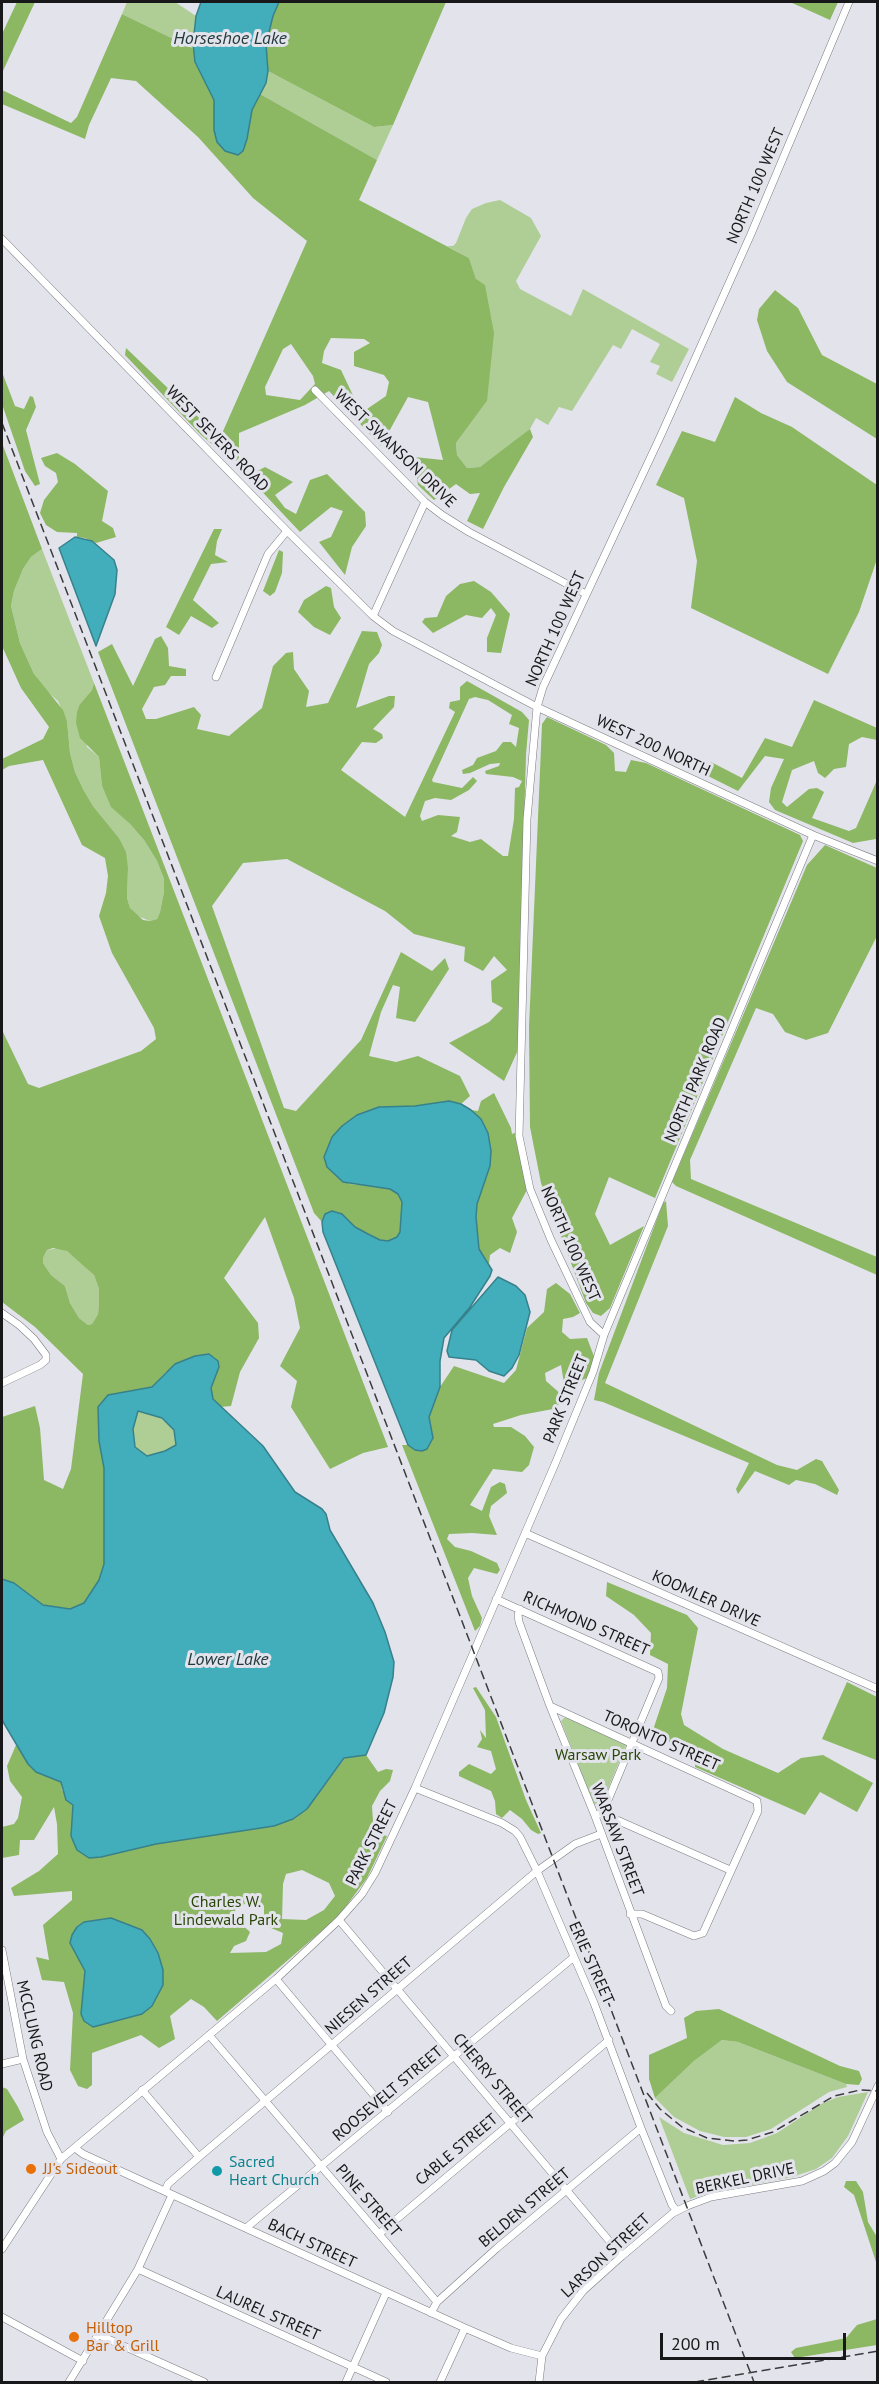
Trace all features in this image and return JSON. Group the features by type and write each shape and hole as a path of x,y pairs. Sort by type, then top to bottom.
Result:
{"street":[{"name":"NORTH 100 WEST","path":"604,1335 590,1322 550,1240 530,1189 519,1136 527,819 537,707 543,687 661,435 751,234 849,2"},
{"name":"WEST SEVERS ROAD","path":"2,239 373,616 393,631 422,647"},
{"name":"WEST SWANSON DRIVE","path":"315,390 425,502 464,529 586,594"},
{"path":"373,616 425,502"},
{"path":"216,677 268,554 288,531"},
{"name":"WEST 200 NORTH","path":"422,647 537,707 813,835 878,861"},
{"name":"NORTH PARK ROAD","path":"604,1335 813,835"},
{"path":"2,1313 34,1339 46,1355 43,1363 2,1383"},
{"name":"PARK STREET","path":"2,2249 61,2159 276,1979 339,1920 362,1894 375,1874 414,1788 525,1533 593,1372 604,1335"},
{"name":"KOOMLER DRIVE","path":"525,1533 878,1689"},
{"name":"RICHMOND STREET","path":"496,1599 654,1668 658,1672 659,1678 631,1742"},
{"name":"WARSAW STREET","path":"520,1609 519,1622 550,1706 598,1815 601,1834 630,1914 666,2006 671,2011"},
{"name":"TORONTO STREET","path":"550,1706 754,1798 758,1804 758,1811 730,1870"},
{"path":"630,1914 642,1914 693,1936 702,1935 710,1921 730,1870 598,1815 631,1742"},
{"name":"ERIE STREET","path":"414,1788 508,1826 520,1837 537,1871 609,2040 641,2128 672,2205 677,2211"},
{"name":"NIESEN STREET","path":"165,2191 168,2184 199,2157 537,1871 575,1844 601,1834"},
{"name":"CHERRY STREET","path":"339,1920 622,2256"},
{"name":"MCCLUNG ROAD","path":"2,1950 23,2059 47,2132 61,2159"},
{"name":"ROOSEVELT STREET","path":"246,2228 574,1957"},
{"path":"276,1979 388,2112"},
{"name":"PINE STREET","path":"209,2035 437,2302"},
{"name":"CABLE STREET","path":"379,2234 609,2040"},
{"path":"2,2064 23,2059"},
{"name":"BERKEL DRIVE","path":"677,2211 711,2197 802,2181 824,2171 836,2163 852,2142 878,2086"},
{"path":"142,2090 199,2157"},
{"name":"BELDEN STREET","path":"431,2313 437,2302 641,2128"},
{"name":"BACH STREET","path":"75,2148 172,2195 431,2313 511,2348 542,2356"},
{"path":"69,2382 138,2269 172,2195"},
{"name":"LARSON STREET","path":"542,2356 561,2319 576,2298 622,2256 677,2211"},
{"name":"LAUREL STREET","path":"138,2269 386,2382"},
{"path":"346,2382 386,2292"},
{"path":"2,2317 83,2361"},
{"path":"440,2382 465,2328"},
{"path":"99,2335 204,2382"},
{"path":"539,2382 542,2356"}],"green space":[{"path":"17,2 35,2 2,73 2,34"},
{"path":"127,2 175,2 196,16 194,49 122,14"},
{"path":"279,2 446,2 393,125 374,127 268,71 266,44"},
{"path":"790,2 838,2 830,20"},
{"path":"122,14 194,49 195,63 214,100 214,130 247,139 252,110 260,94 377,160 359,200 469,258 476,279 485,285 494,333 487,401 456,443 457,455 467,468 480,467 530,429 533,437 483,529 467,521 480,493 470,494 456,484 434,500 418,485 414,457 443,460 428,402 408,397 381,446 329,391 305,405 239,433 239,462 227,457 201,435 125,355 126,348 220,438 307,241 253,198 198,137 136,81 111,78 89,125 85,139 2,104 2,90 71,123 77,117","holes":["331,338 364,339 370,343 354,352 354,366 384,375 389,382 386,396 367,409 358,406 341,370 322,363 324,351","291,344 313,376 315,384 300,400 266,395 265,387 283,349"]},
{"path":"268,71 374,127 393,125 377,160 260,94 266,83"},
{"path":"500,200 531,218 541,236 516,281 520,289 571,316 583,289 689,349 672,382 656,374 660,366 650,362 660,344 632,329 621,349 613,345 572,411 559,407 548,425 536,418 530,429 518,440 480,467 467,468 457,455 456,443 487,401 476,279 469,258 447,246 453,246 456,243 472,209"},
{"path":"775,290 798,308 822,355 877,384 877,439 787,382 767,351 757,320 759,309"},
{"path":"2,372 15,406 24,409 30,396 33,397 36,407 26,430 40,484 35,486 25,471 2,404"},
{"path":"735,397 761,413 792,427 877,485 877,559 859,612 828,674 691,608 697,561 684,498 656,485 682,431 715,442"},
{"path":"2,443 42,549 31,557 23,569 14,591 11,606 20,643 34,674 63,710 67,721 70,753 83,789 93,806 119,838 126,852 127,898 130,908 143,920 150,921 157,919 160,912 164,879 157,861 144,840 111,807 102,786 99,757 80,738 76,723 80,704 92,690 94,683 388,1447 363,1453 330,1469 291,1407 297,1381 280,1366 300,1328 294,1298 265,1217 224,1278 258,1323 259,1338 240,1372 231,1406 219,1407 213,1399 211,1388 166,1372 152,1387 108,1395 98,1407 99,1441 104,1468 104,1564 92,1593 84,1603 70,1609 43,1605 2,1579 2,1417 35,1406 40,1428 44,1480 63,1489 71,1469 83,1374 35,1327 2,1302 2,1030 28,1084 39,1088 141,1051 156,1039 154,1028 112,953 99,916 108,876 105,858 82,845 43,760 9,766 2,770 2,759 43,739 49,727 21,688 2,646","holes":["53,1248 67,1251 94,1275 99,1289 98,1314 92,1324 88,1325 79,1318 70,1303 65,1286 51,1275 43,1263 47,1250"]},
{"path":"57,453 75,464 108,491 102,521 113,528 116,537 96,543 77,537 77,533 57,532 46,525 40,513 44,500 58,482 56,473 45,466 41,458"},
{"path":"265,467 293,482 275,495 285,508 296,514 310,480 327,474 365,512 366,526 352,547 345,575 319,542 331,537 343,511 331,507 300,532 251,480 250,475"},
{"path":"214,529 222,529 215,555 228,562 211,564 193,600 219,623 212,628 191,616 179,635 166,627"},
{"path":"42,549 94,683 92,690 80,704 87,747 99,757 102,786 111,806 144,840 157,861 164,879 164,892 157,919 150,921 135,915 130,908 127,898 128,868 119,838 93,806 83,789 70,753 67,721 58,701 43,688 34,674 20,643 11,606 14,591 31,557"},
{"path":"279,550 283,552 282,573 275,592 270,596 263,591"},
{"path":"474,581 491,592 510,614 501,653 487,652 487,638 496,615 491,608 482,618 466,615 433,633 422,622 425,618 437,617 446,596 460,584"},
{"path":"326,586 331,588 334,607 341,618 330,635 314,627 298,612 304,600"},
{"path":"362,631 377,632 382,645 379,653 369,664 356,708 389,696 395,696 394,707 373,729 382,734 383,738 376,743 362,742 341,770 405,817 455,712 449,708 450,702 460,700 460,687 467,681 522,712 529,720 526,754 518,1050 504,1081 449,1043 489,1022 503,1008 492,1002 491,981 507,970 494,956 483,971 464,961 465,947 414,934 385,911 287,859 243,863 212,906 284,1108 296,1111 361,1040 401,952 432,971 445,958 449,969 415,1022 396,1018 400,987 393,985 381,1012 369,1056 396,1062 418,1056 460,1076 470,1096 461,1104 449,1101 415,1106 379,1107 349,1184 380,1186 398,1194 402,1202 400,1232 397,1237 388,1241 380,1240 355,1227 342,1214 332,1211 325,1214 322,1222 314,1213 98,652 112,644 133,686 155,639 161,636 168,648 169,666 186,669 186,676 171,676 165,685 154,687 142,709 146,719 156,719 194,707 201,715 197,729 229,736 262,708 273,666 286,653 293,652 294,669 309,691 306,707 328,703","holes":["475,697 488,700 512,715 509,724 519,728 516,747 511,742 503,742 496,751 477,758 473,765 462,770 463,774 470,773 490,764 500,763 499,766 485,771 486,774 513,777 522,781 519,787 515,788 514,819 508,856 503,856 481,839 470,842 451,836 457,832 460,817 438,815 422,821 420,816 425,801 435,798 451,800 469,790 477,781 473,777 462,788 432,780 469,699"]},
{"path":"814,700 877,728 877,740 862,737 849,744 846,767 834,769 825,778 818,773 814,761 792,770 782,802 787,807 809,789 817,788 824,792 812,818 849,831 856,828 877,780 876,839 853,843 775,810 769,802 771,788 784,759 765,756 738,791 700,772 711,762 742,778 765,738 792,747"},
{"path":"547,717 606,745 614,753 615,771 626,772 631,760 646,763 800,835 803,841 655,1198 609,1177 595,1214 610,1245 644,1226 610,1308 601,1316 593,1313 586,1303 541,1183 530,1127 529,1027 542,724"},
{"path":"825,845 877,868 877,936 828,1033 806,1040 785,1032 773,1014 756,1008 690,1160 691,1179 877,1257 877,1275 676,1186 672,1182 807,865"},
{"path":"494,1093 512,1134 517,1132 528,1188 512,1218 517,1232 510,1253 500,1248 490,1255 489,1264 479,1249 476,1217 477,1204 490,1166 471,1110 478,1111 481,1101"},
{"path":"666,1201 668,1226 605,1383 777,1465 797,1470 816,1459 822,1461 839,1490 837,1495 815,1484 796,1480 789,1485 755,1471 738,1494 736,1489 749,1463 594,1400 599,1373 663,1203"},
{"path":"59,1248 67,1251 94,1275 99,1289 99,1303 98,1314 92,1324 88,1325 79,1318 70,1303 65,1286 51,1275 43,1263 47,1250"},
{"path":"556,1283 570,1294 580,1313 563,1319 562,1332 570,1339 587,1338 595,1359 589,1377 569,1386 564,1383 561,1365 545,1373 546,1381 562,1395 564,1401 553,1409 521,1415 493,1424 494,1427 511,1427 525,1436 534,1447 529,1465 522,1472 493,1469 470,1505 482,1511 491,1487 500,1482 505,1484 507,1493 491,1506 489,1516 497,1535 449,1534 447,1539 455,1547 471,1551 497,1563 500,1570 497,1574 474,1568 468,1578 472,1596 482,1618 480,1626 475,1631 402,1445 408,1445 415,1450 427,1449 433,1438 429,1417 432,1407 440,1387 454,1366 504,1383 516,1370 527,1328 544,1312 547,1289"},
{"path":"138,1411 161,1418 174,1430 176,1445 165,1451 146,1456 135,1447 133,1429"},
{"path":"607,1582 687,1615 698,1628 681,1714 684,1725 723,1749 778,1773 801,1758 823,1755 873,1783 857,1812 820,1792 805,1815 695,1767 695,1751 660,1739 653,1730 667,1688 668,1664 650,1655 651,1633 634,1615 606,1596"},
{"path":"847,1682 877,1697 876,1760 822,1739"},
{"path":"476,1687 496,1717 526,1800 541,1833 538,1834 531,1830 510,1810 502,1818 496,1814 491,1791 459,1776 459,1772 469,1764 491,1774 496,1769 491,1751 477,1747 482,1739 480,1730 486,1738 485,1710 473,1688"},
{"name":"Warsaw Park","path":"568,1717 625,1742 626,1745 603,1801 598,1805 592,1800 561,1721"},
{"name":"Charles W. Lindewald Park","path":"16,1745 36,1772 61,1782 62,1790 73,1805 71,1836 90,1858 156,1844 274,1826 293,1819 307,1809 345,1758 366,1755 378,1772 386,1769 393,1770 390,1781 380,1791 372,1806 373,1821 370,1831 387,1836 367,1878 338,1917 217,2021 204,2007 191,1999 170,2016 175,2039 159,2048 141,2035 92,2053 92,2085 87,2089 78,2086 70,2070 73,2013 64,1982 42,1980 36,1957 49,1960 43,1925 72,1900 72,1891 14,1896 11,1888 39,1871 58,1854 54,1807 34,1840 20,1840 19,1855 2,1858 2,1827 14,1824 18,1818 22,1797 10,1781 7,1766","holes":["302,1870 329,1883 335,1896 324,1910 306,1920 282,1919 283,1884 286,1874","258,1899 264,1906 264,1925 283,1933 281,1944 266,1952 230,1953 234,1946 246,1941 250,1932 237,1920 235,1910 251,1900","111,1918 142,1930 150,1939 163,1970 142,2014 99,2026 84,1988 85,1971 72,1935 84,1922"]},
{"path":"719,2009 840,2066 859,2071 862,2079 859,2085 846,2084 738,2042 722,2040 694,2061 655,2098 649,2079 649,2055 687,2038 684,2018 696,2011"},
{"path":"722,2040 738,2042 846,2084 847,2087 829,2092 771,2129 746,2137 724,2137 700,2131 674,2117 655,2098 694,2061"},
{"path":"2,2087 7,2089 24,2120 6,2131 2,2139"},
{"path":"868,2092 848,2136 832,2158 816,2169 792,2177 704,2194 690,2199 659,2117 684,2133 723,2145 750,2143 777,2133 821,2104 838,2097"},
{"path":"846,2181 856,2181 863,2192 868,2222 877,2237 877,2265 854,2195 844,2187"},
{"path":"877,2319 877,2345 795,2358 791,2352 796,2348 846,2338 857,2325"}],"water":[{"name":"Horseshoe Lake","path":"201,2 279,2 266,44 268,71 266,83 252,110 247,139 243,151 238,155 225,151 217,142 214,130 214,100 195,62 193,43 196,16"},
{"path":"75,537 92,541 114,560 117,570 115,594 96,646 59,548"},
{"path":"449,1101 471,1110 481,1119 488,1133 491,1151 490,1166 477,1204 476,1217 479,1249 492,1270 470,1307 444,1338 440,1361 440,1387 429,1417 433,1438 427,1449 422,1451 415,1450 408,1445 323,1232 322,1222 325,1214 332,1211 342,1214 355,1227 368,1234 388,1241 397,1237 400,1232 402,1202 398,1194 390,1189 343,1182 327,1167 324,1157 332,1137 357,1115 379,1107 415,1106"},
{"path":"498,1277 516,1286 525,1295 530,1312 519,1355 512,1368 504,1376 489,1371 476,1360 449,1357 447,1351 452,1330"},
{"name":"Lower Lake","path":"209,1354 218,1361 219,1367 211,1388 213,1399 263,1446 295,1492 326,1514 330,1530 373,1603 385,1632 394,1662 393,1677 384,1713 366,1755 344,1758 307,1809 293,1819 274,1826 156,1844 89,1858 77,1850 71,1836 73,1805 66,1800 61,1782 36,1772 28,1764 2,1720 2,1579 14,1583 43,1605 70,1609 84,1603 99,1580 104,1564 104,1468 99,1441 98,1407 108,1395 152,1387 175,1364 195,1356","holes":["138,1411 162,1418 174,1430 176,1445 147,1456 135,1447 133,1429"]},
{"path":"111,1918 142,1930 150,1939 158,1953 163,1970 163,1985 152,2006 142,2014 93,2027 84,2021 81,2014 85,1971 70,1943 77,1927 84,1922"}],"railway":[{"path":"2,423 754,2382"},
{"path":"647,2093 660,2109 682,2127 707,2138 734,2141 747,2140 773,2132 834,2096 860,2090 878,2091"},
{"path":"695,2382 878,2351"}],"place":[{"name":"JJ's Sideout","path":"31,2169"},
{"name":"Sacred Heart Church","path":"217,2171"},
{"name":"Hilltop Bar & Grill","path":"74,2337"}]}
